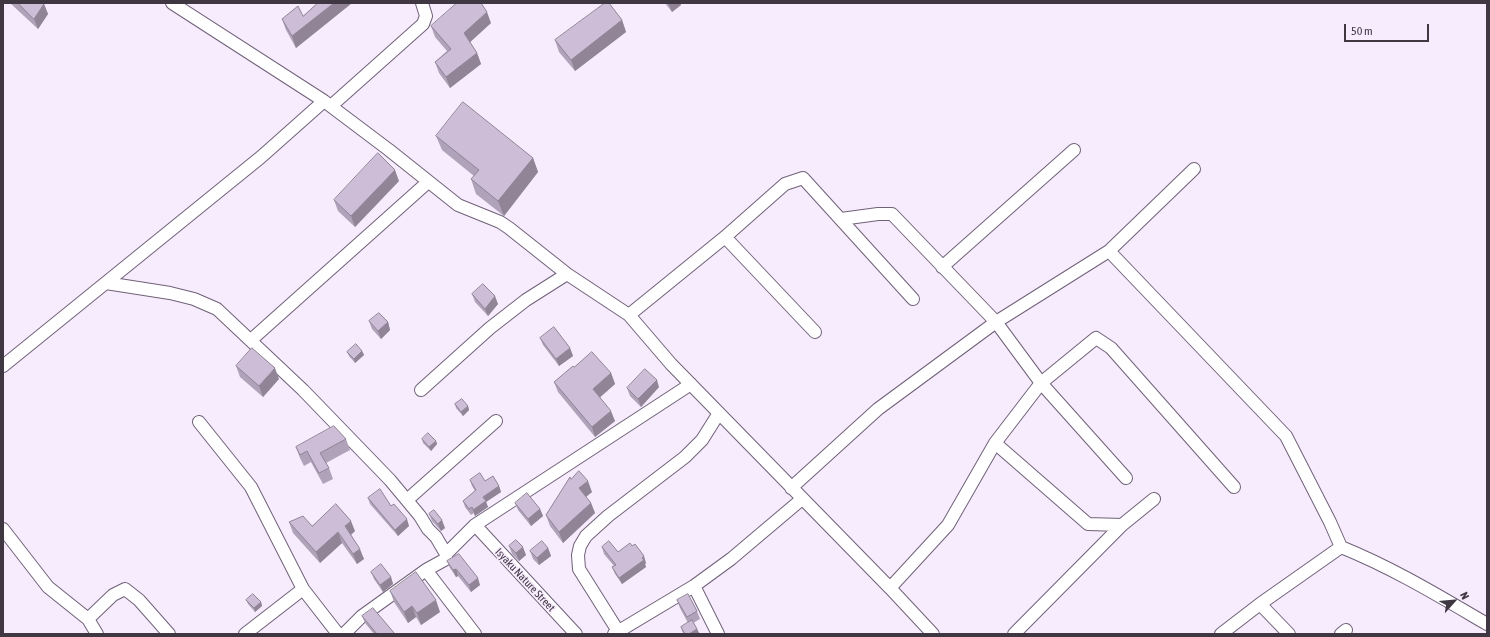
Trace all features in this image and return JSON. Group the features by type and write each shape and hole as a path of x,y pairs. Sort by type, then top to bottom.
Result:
{"street":[{"path":"172,3 327,104 389,150 458,205 500,222 567,274 629,315 671,364 933,634"},
{"path":"3,366 327,104 422,24 426,16 422,3"},
{"path":"942,267 1074,150"},
{"path":"791,488 878,409 996,322 1109,251 1194,169"},
{"path":"629,315 725,237 785,184 803,178 913,299"},
{"path":"251,340 428,182"},
{"path":"841,219 878,214 892,214 996,322 1041,383 1126,478"},
{"path":"725,237 815,332"},
{"path":"1109,251 1286,436 1330,522 1341,547 1407,577 1487,624"},
{"path":"421,390 490,328 526,300 567,274"},
{"path":"106,283 170,293 194,299 217,309 303,390 390,480 420,516 428,529 436,537 446,554"},
{"path":"890,588 948,525 995,443 1041,383 1096,338 1111,348 1234,487"},
{"path":"344,634 362,616 426,570 446,559 446,554 475,525 691,384"},
{"path":"719,413 702,440 684,457 608,516 586,536 580,546 578,555 579,569 616,633 694,586 731,559 802,499"},
{"path":"407,500 496,421"},
{"path":"199,422 251,487 303,589 338,634"},
{"path":"995,443 1088,524 1122,525"},
{"path":"1014,634 1122,525 1154,499"},
{"name":"Isyaku Nature Street","path":"475,525 576,634"},
{"path":"3,529 48,587 88,619 97,634"},
{"path":"1221,634 1260,604 1341,547"},
{"path":"426,570 475,634"},
{"path":"694,586 718,634"},
{"path":"88,619 113,595 125,589 139,600 169,634"},
{"path":"245,634 303,589"},
{"path":"1260,604 1289,634"}],"building":[{"path":"18,3 43,3 44,4 34,19"},
{"path":"318,3 334,3 292,36 282,19 298,6 303,16"},
{"path":"457,3 481,3 487,12 464,33 477,53 446,77 435,62 451,49 431,26"},
{"path":"605,3 609,3 622,20 571,60 555,40"},
{"path":"463,102 533,158 498,201 471,179 479,170 436,136"},
{"path":"378,153 395,170 351,216 334,200"},
{"path":"483,284 495,296 485,309 472,294"},
{"path":"379,313 388,322 378,331 369,321"},
{"path":"554,327 570,348 556,359 540,338"},
{"path":"356,344 362,351 354,359 347,352"},
{"path":"252,348 275,368 259,386 236,366"},
{"path":"592,352 611,373 593,389 611,411 592,427 554,382"},
{"path":"645,369 657,380 638,399 627,388"},
{"path":"462,399 468,406 461,412 455,404"},
{"path":"334,426 346,439 320,453 329,468 319,473 307,451 300,455 296,447"},
{"path":"428,433 436,441 429,447 422,439"},
{"path":"579,471 588,481 579,488 591,503 559,532 546,515 570,477 571,479"},
{"path":"480,473 485,481 493,476 499,486 483,497 486,501 473,510 472,507 469,509 463,501 476,490 470,480"},
{"path":"380,489 391,506 394,504 407,519 395,530 368,498"},
{"path":"527,493 540,509 528,519 515,503"},
{"path":"336,504 351,521 345,526 360,549 353,554 338,532 316,552 289,522 303,516 312,526"},
{"path":"434,510 442,520 438,524 429,514"},
{"path":"516,540 523,547 516,553 509,546"},
{"path":"542,541 548,548 537,558 530,551"},
{"path":"609,541 618,552 630,543 632,546 635,544 644,556 642,558 644,560 619,578 612,567 616,565 602,547"},
{"path":"459,554 478,578 469,585 456,569 453,570 447,561"},
{"path":"381,564 391,577 380,585 371,572"},
{"path":"416,572 436,600 417,613 412,606 404,612 390,591"},
{"path":"253,594 261,602 254,608 246,600"},
{"path":"688,594 697,611 687,617 677,600"},
{"path":"373,608 395,634 377,634 362,616"},
{"path":"692,620 697,629 689,634 685,634 681,627"}]}
